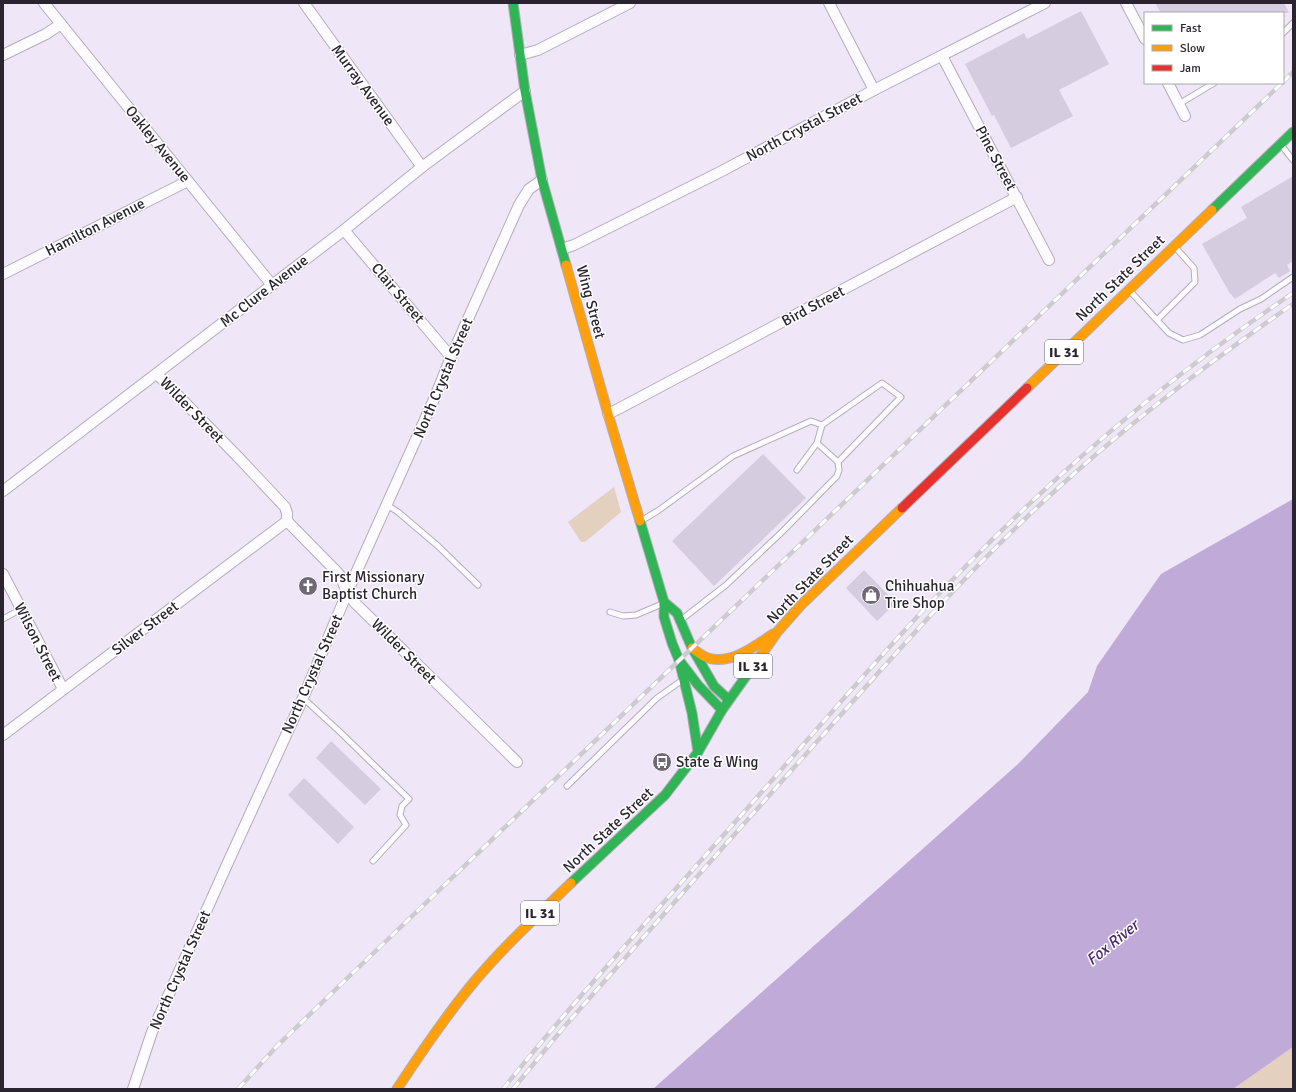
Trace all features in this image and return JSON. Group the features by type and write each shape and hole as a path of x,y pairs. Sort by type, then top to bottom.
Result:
{"main road":[{"name":"Wing Street","path":"513,3 525,91 542,180 608,414 664,602 664,617 679,660 698,685 722,710"},
{"name":"North State Street","path":"397,1089 440,1025 498,955 530,922 665,795 698,752 729,700 778,632 801,605 1293,132"},
{"name":"Wing Street","path":"664,602 677,613 692,648 716,688 729,700"},
{"path":"692,648 706,658 714,660 727,659 738,655 778,632"},
{"path":"679,660 692,713 698,752"}],"street":[{"name":"Oakley Avenue","path":"44,3 272,284"},
{"name":"Murray Avenue","path":"304,3 422,167"},
{"path":"520,55 538,50 630,3"},
{"path":"829,3 874,90"},
{"name":"North Crystal Street","path":"562,249 574,245 720,172 874,90 1045,3"},
{"path":"1126,3 1144,37"},
{"path":"3,55 46,34 61,24"},
{"name":"Pine Street","path":"942,56 1049,260"},
{"path":"1169,84 1185,116"},
{"name":"Mc Clure Avenue","path":"3,491 344,230 422,167 525,91"},
{"name":"North Crystal Street","path":"133,1089 152,1032 302,698 519,205 529,189 542,180"},
{"name":"Hamilton Avenue","path":"3,274 188,181"},
{"name":"Bird Street","path":"608,414 1016,197"},
{"name":"Clair Street","path":"344,230 451,357"},
{"name":"Wilder Street","path":"157,374 282,503 285,507 288,521 337,572 347,593 356,604 517,762"},
{"name":"Silver Street","path":"3,735 288,521"},
{"name":"Wilson Street","path":"3,574 63,689"}],"lane":[{"path":"1284,32 1293,23"},
{"path":"1179,104 1212,84"},
{"path":"1280,144 1293,160"},
{"path":"1157,320 1195,282 1194,268 1174,246"},
{"path":"1129,290 1169,333 1183,340 1200,335 1260,299 1293,277"},
{"path":"797,470 817,443 822,425 882,383 901,397 838,462"},
{"path":"641,521 659,510 733,456 812,421 822,425"},
{"path":"680,621 726,585 814,501 837,476 839,470 838,462 817,443"},
{"path":"387,505 398,512 438,546 478,585"},
{"path":"610,612 623,616 636,615 664,602"},
{"path":"3,619 22,609"},
{"path":"567,786 657,698 684,679"},
{"path":"302,698 339,731 409,799 402,806 400,815 406,825 373,861"}],"shaded area":[{"path":"614,487 621,512 585,542 581,542 568,522"},
{"path":"1293,1047 1293,1089 1233,1089"}],"water":[{"name":"Fox River","path":"1293,499 1293,1047 1233,1089 653,1089 1019,763 1088,692 1097,666 1161,574"}],"building":[{"path":"1155,3 1284,3 1289,13 1284,12 1160,12"},
{"path":"1081,11 1109,64 1059,90 1073,116 1011,148 994,115 992,116 965,64 1024,33 1027,39"},
{"path":"1293,176 1293,261 1287,265 1290,271 1279,278 1275,273 1235,299 1229,292 1202,244 1247,218 1241,207"},
{"path":"763,454 806,498 714,586 672,541"},
{"name":"Chihuahua Tire Shop","path":"864,570 896,603 877,621 846,588"},
{"path":"331,741 381,789 365,805 316,758"},
{"path":"304,778 354,827 338,844 288,795"}],"railway":[{"path":"1284,81 1293,72"},
{"path":"238,1089 277,1046 360,966 1281,84"},
{"path":"503,1089 578,999 858,682 912,622 968,564 1044,490 1124,420 1207,354 1293,293"},
{"path":"513,1089 564,1027 873,678 993,550 1057,489 1114,439 1172,392 1293,304"}],"traffic: fast":[{"path":"513,3 525,91 542,180 566,265"},
{"path":"1212,210 1293,132"},
{"path":"640,521 664,602 664,617 679,660 698,685 722,710"},
{"path":"664,602 677,613 692,648 714,686 729,700"},
{"path":"571,883 665,795 698,752 722,710 759,658"},
{"path":"679,660 692,713 698,752"}],"traffic: slow":[{"path":"1027,388 1212,210"},
{"path":"566,265 640,521"},
{"path":"759,658 778,631 801,605 902,508"},
{"path":"692,648 708,658 725,659 742,653 773,634"},
{"path":"397,1089 459,1000 493,960 571,883"}],"traffic: jam":[{"path":"902,508 1027,388"}],"place":[{"name":"First Missionary Baptist Church","path":"308,586"},
{"name":"Chihuahua Tire Shop","path":"871,595"},
{"name":"State & Wing","path":"662,762"}]}
